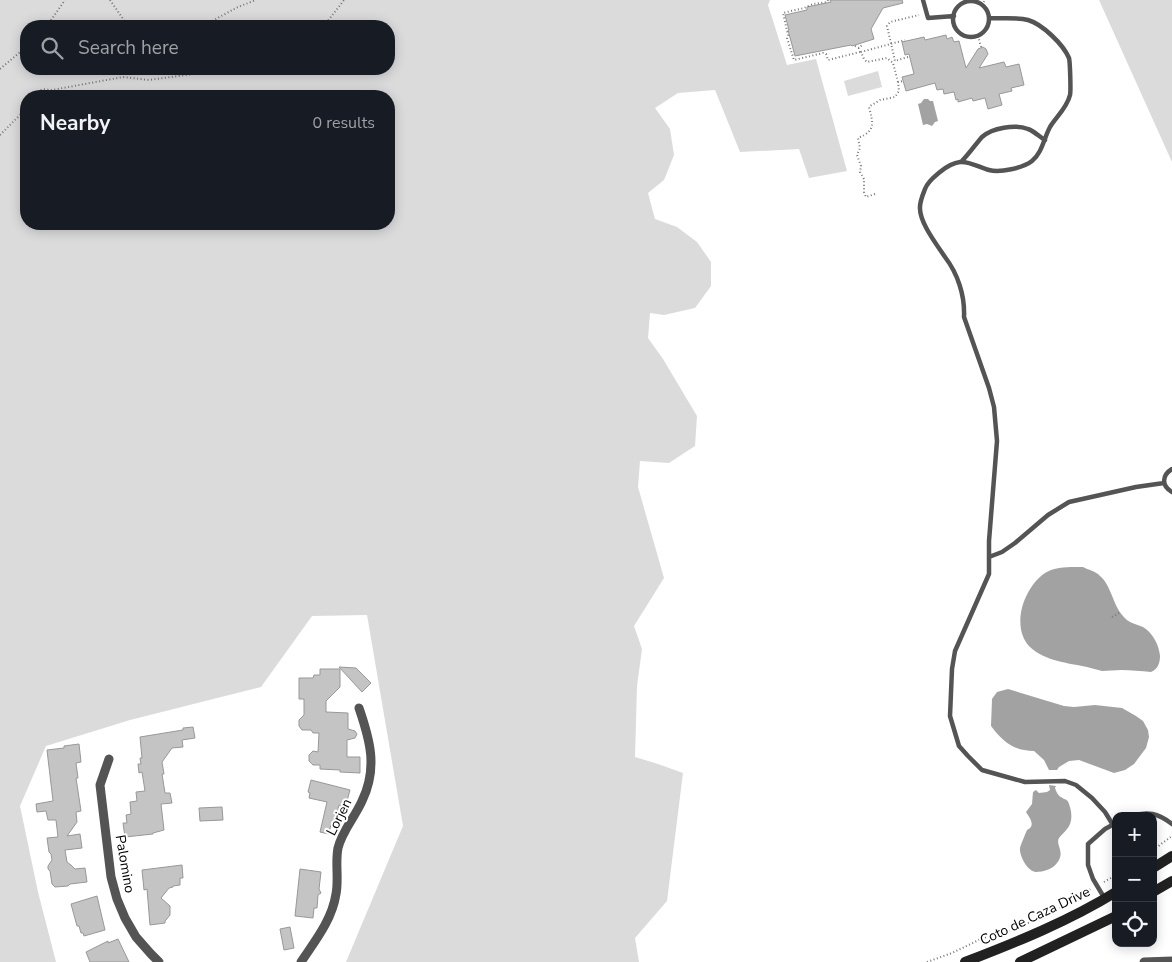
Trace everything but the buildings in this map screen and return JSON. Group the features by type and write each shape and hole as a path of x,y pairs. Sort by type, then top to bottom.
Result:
{"main road":[{"path":"1157,865 1172,856"},
{"path":"1157,890 1172,881"},
{"name":"Coto de Caza Drive","path":"965,962 1055,925 1112,895"},
{"path":"1105,899 1112,909"},
{"path":"1020,962 1112,917"}],"street":[{"name":"Lorjen","path":"301,962 328,920 336,894 338,849 362,801 370,780 372,759 359,708"},
{"name":"Palomino","path":"109,759 100,785 111,877 125,918 136,936 159,962"},
{"path":"1144,962 1172,961"}],"lane":[{"path":"923,0 928,18 954,16"},
{"path":"970,1 979,3 987,9 990,18 988,27 982,35 973,38 964,36 956,30 953,21 954,16 955,11 961,4 970,1"},
{"path":"990,18 1027,20 1037,24 1050,34 1061,45 1070,59 1070,95 1063,110 1050,127 1042,148 1032,160 1014,169 1004,171 990,170 961,162 950,164 932,178 925,187 919,207 922,219 931,238 947,258 960,283 964,317 994,407 997,441 989,541 989,574 955,651 952,669 950,716 959,746 982,770 1025,782 1065,781 1076,785 1092,798 1112,821"},
{"path":"961,162 984,136 995,130 1009,127 1028,128 1045,140"},
{"path":"1172,469 1164,477 1164,483 1168,490 1172,492"},
{"path":"989,557 1015,544 1048,515 1069,502 1136,486 1164,483"},
{"path":"1157,815 1172,824"},
{"path":"1105,899 1088,865 1088,844 1112,825"}],"path":[{"path":"50,20 65,0"},
{"path":"110,0 124,20"},
{"path":"214,20 256,0"},
{"path":"329,20 344,0"},
{"path":"828,0 827,2 783,13 787,38 794,60 823,53 826,54 828,60 904,40"},
{"path":"982,5 985,0"},
{"path":"908,57 895,61 887,26 890,22 926,13"},
{"path":"978,36 980,47"},
{"path":"859,48 862,45"},
{"path":"856,46 867,62 886,58 894,63 898,82 899,91 895,96 880,100 869,107 873,125 872,129 869,133 858,138 860,148 856,156 864,179 864,192 866,197 875,194"},
{"path":"0,69 20,52"},
{"path":"57,90 123,77 149,80 186,75"},
{"path":"898,82 903,82"},
{"path":"0,135 20,114"},
{"path":"1112,616 1121,612"},
{"path":"1157,847 1172,836"},
{"path":"927,962 952,953 983,938 1012,930 1049,914 1112,877"}],"shaded area":[{"path":"0,0 770,0 768,5 787,65 816,59 847,171 809,178 799,149 740,152 715,90 678,93 655,108 670,129 674,155 664,180 648,193 655,219 677,227 697,242 711,262 711,286 695,308 664,315 650,313 648,338 663,359 697,416 695,446 669,463 640,461 638,487 664,578 634,626 642,649 637,686 635,757 683,773 667,901 635,938 639,962 346,962 403,826 367,615 312,616 261,687 130,720 46,746 20,806 38,892 56,962 0,962"},
{"path":"1099,0 1172,0 1172,162"},
{"path":"878,71 882,87 848,96 844,81"},
{"path":"924,99 933,101 938,121 932,126 923,125 918,104"},
{"path":"1083,567 1096,573 1104,580 1125,618 1143,627 1153,636 1157,644 1160,661 1153,671 1102,671 1057,661 1036,652 1024,639 1020,618 1022,608 1026,597 1038,579 1054,569"},
{"path":"1008,689 1064,706 1095,705 1122,708 1143,721 1148,730 1149,737 1146,748 1134,764 1125,770 1114,773 1079,760 1069,761 1057,770 1049,770 1044,760 1034,751 1015,747 1000,737 991,726 992,699 997,692"},
{"path":"1049,785 1056,786 1058,795 1068,801 1071,810 1071,820 1058,841 1061,852 1060,859 1048,870 1036,872 1025,863 1020,848 1027,830 1032,824 1026,812 1032,804 1033,792 1036,790 1039,793 1047,792 1050,790"}]}
